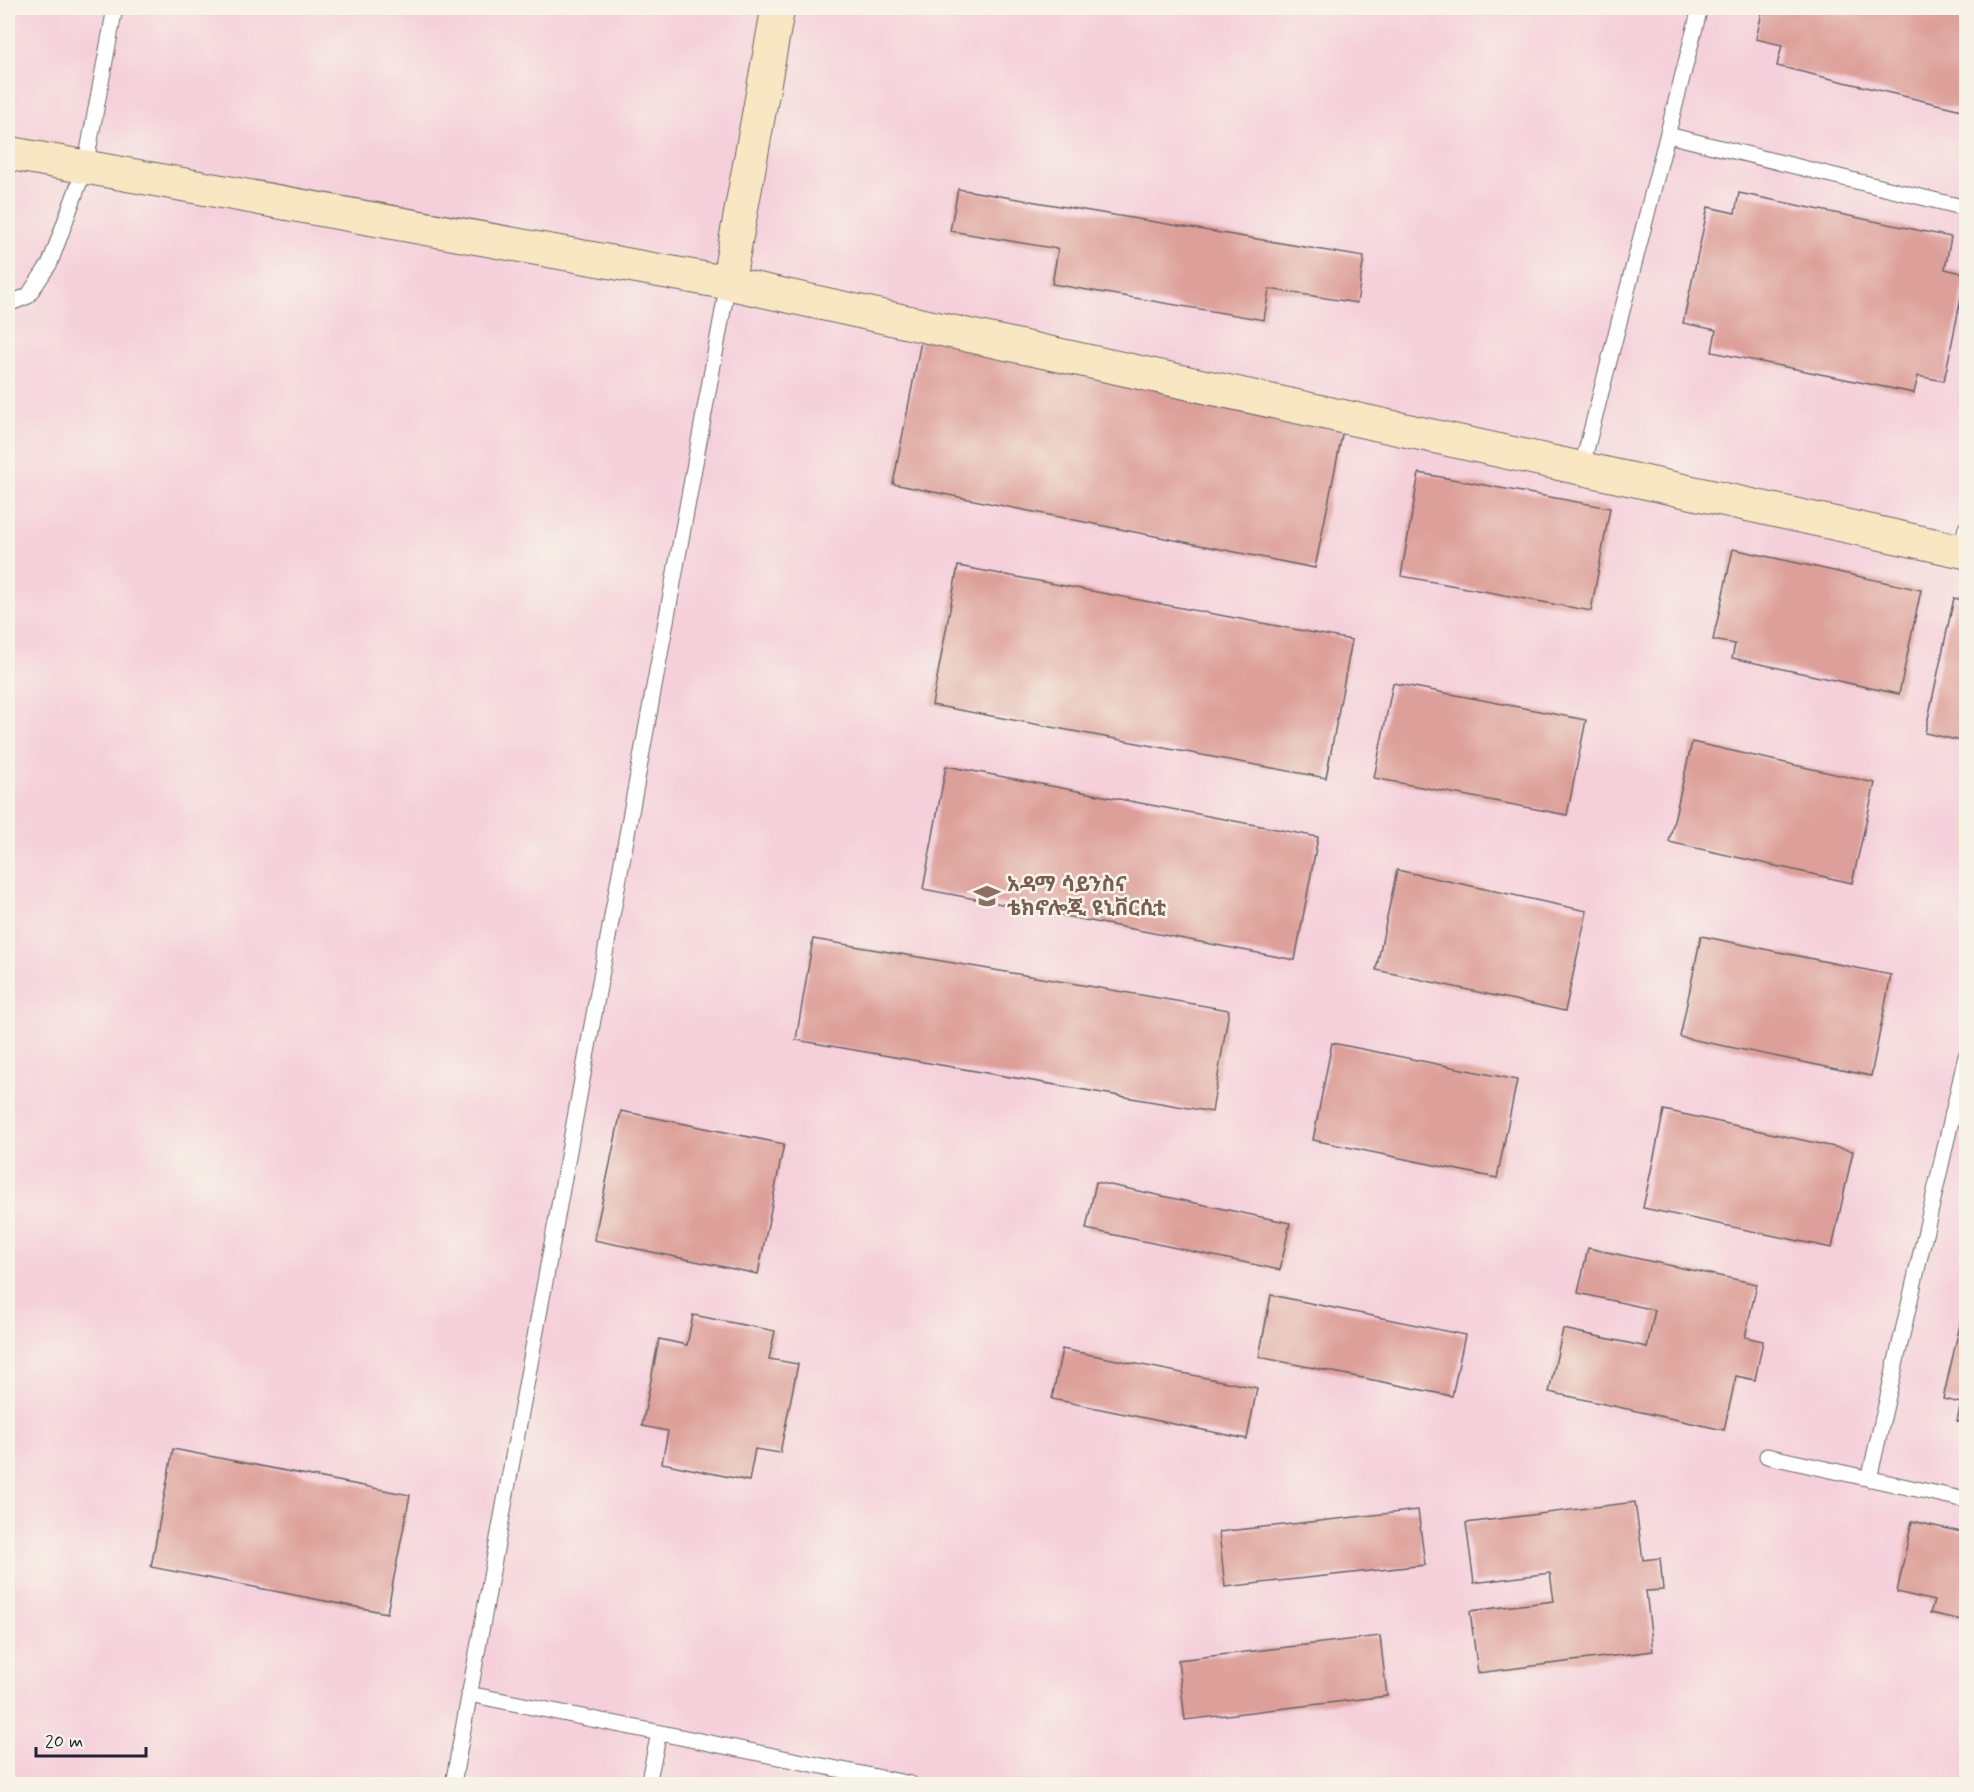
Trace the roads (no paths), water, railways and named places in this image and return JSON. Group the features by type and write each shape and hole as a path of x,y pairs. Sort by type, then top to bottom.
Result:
{"street":[{"path":"728,283 778,8"},
{"path":"8,153 728,283 1581,470 1965,544"}],"lane":[{"path":"8,304 28,296 50,263 85,167 115,8"},
{"path":"1581,470 1700,8"},
{"path":"1668,135 1966,208"},
{"path":"453,1785 728,283"},
{"path":"1869,1479 1966,1056"},
{"path":"1767,1456 1966,1500"},
{"path":"469,1694 911,1785"},
{"path":"648,1785 659,1733"}],"place":[{"name":"አዳማ ሳይንስና ቴክኖሎጂ ዩኒቨርሲቲ","path":"987,896"}]}
